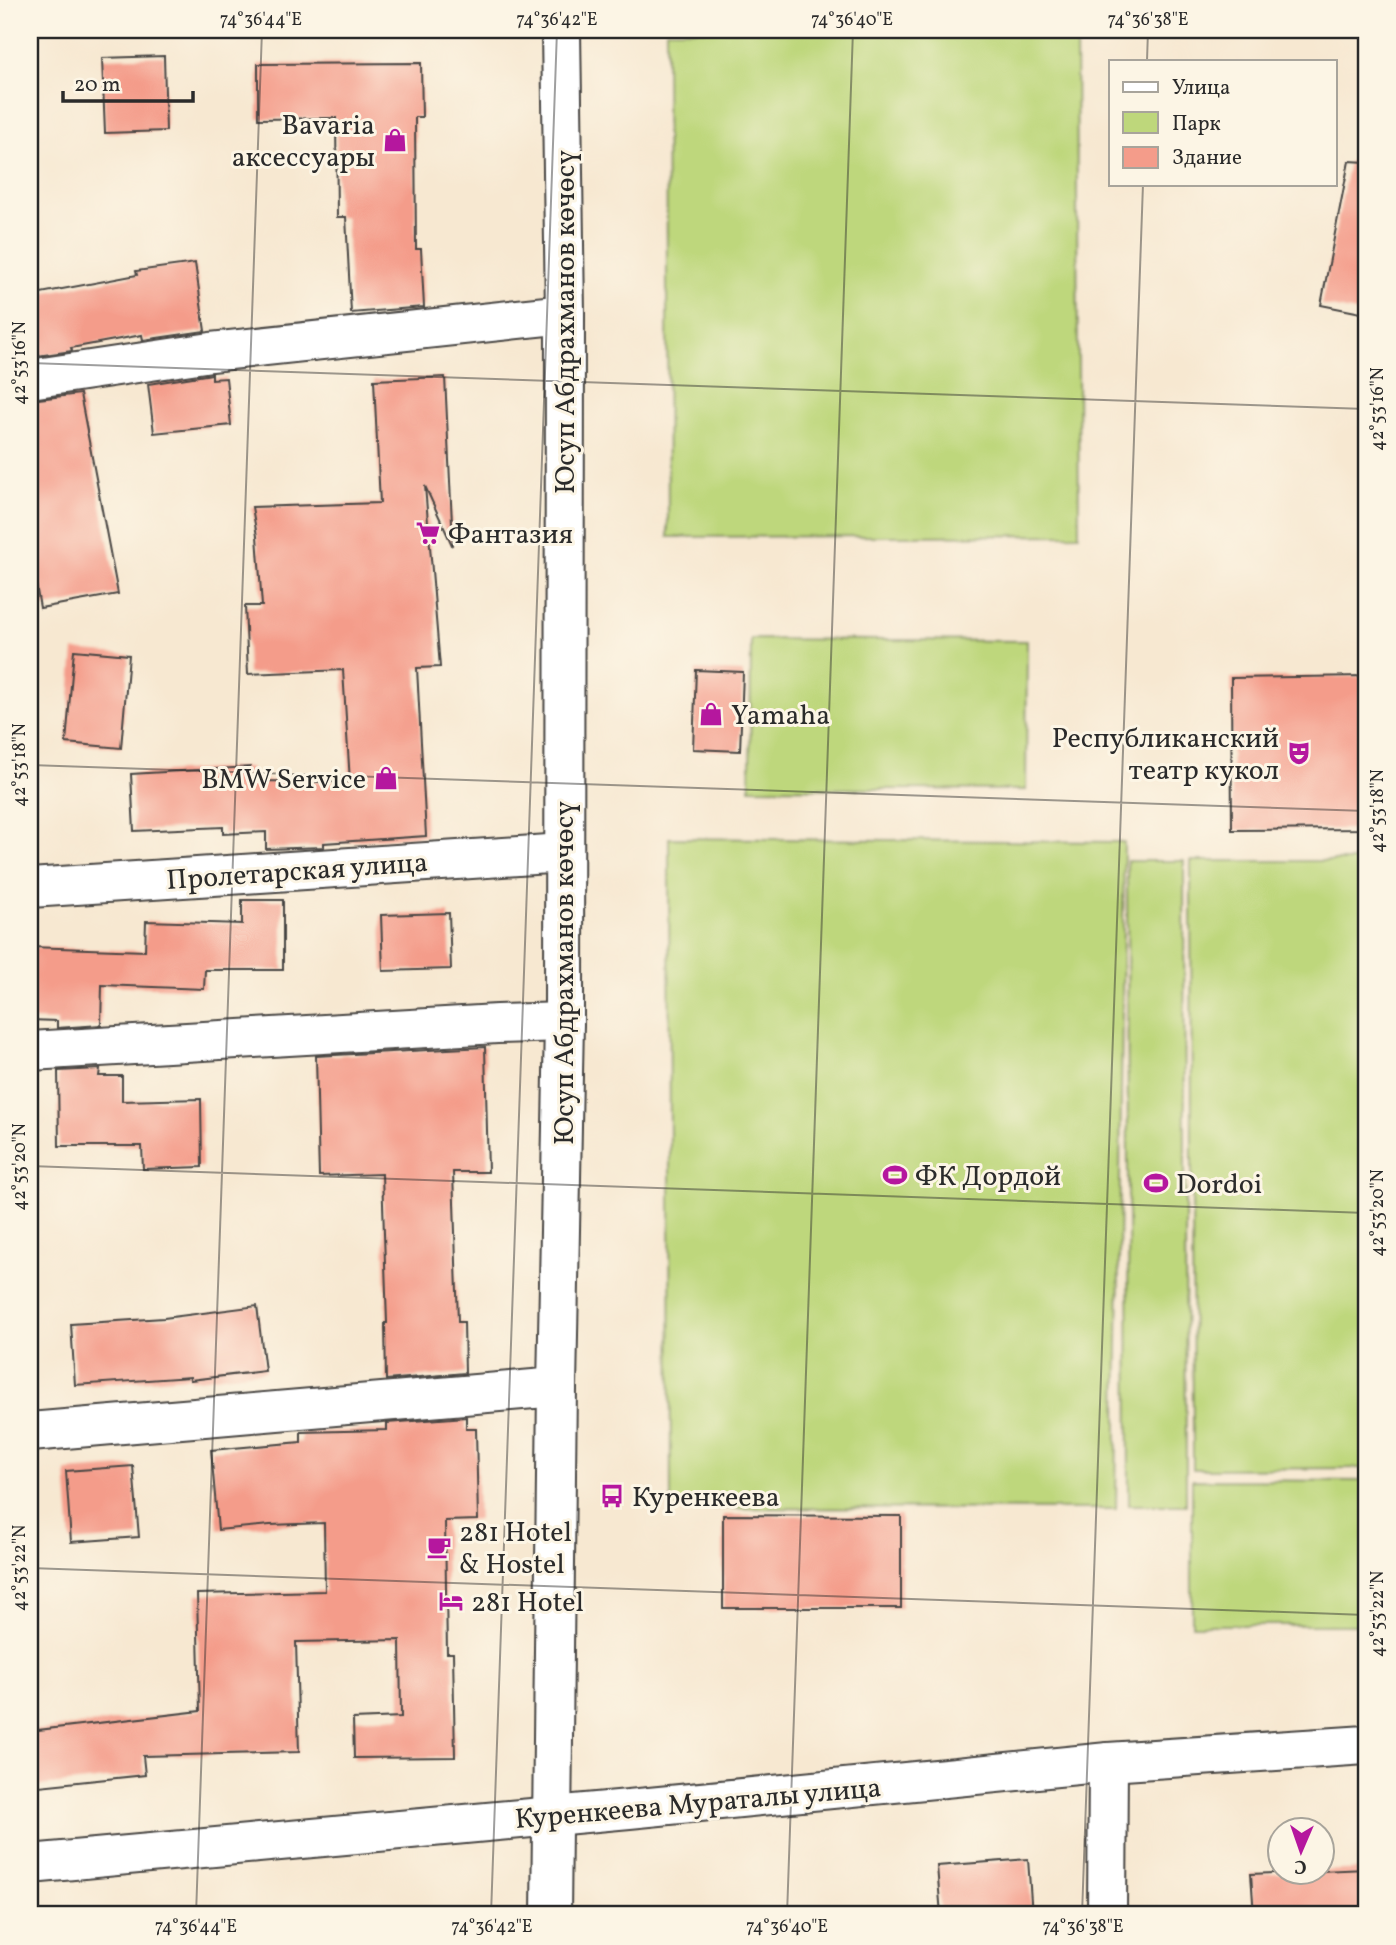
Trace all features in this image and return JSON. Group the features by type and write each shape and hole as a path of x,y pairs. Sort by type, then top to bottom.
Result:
{"street":[{"name":"Юсуп Абдрахманов көчөсү","path":"551,1915 564,1022 565,314 561,30"},
{"path":"30,379 211,352 565,314"},
{"name":"Пролетарская улица","path":"30,888 564,853"},
{"path":"30,1051 564,1022"},
{"path":"30,1432 557,1387"},
{"name":"Куренкеева Мураталы улица","path":"30,1864 1108,1762 1366,1745"},
{"path":"1107,1915 1108,1762"}],"green space":[{"path":"666,30 1076,30 1079,535 668,537"},
{"path":"751,639 1027,641 1026,790 750,788"},
{"name":"ФК Дордой","path":"669,838 1124,842 1116,1509 671,1508"},
{"name":"Dordoi","path":"1127,861 1184,861 1186,1505 1129,1505"},
{"path":"1191,861 1366,861 1366,1468 1193,1469"},
{"path":"1192,1480 1366,1481 1366,1625 1192,1625"}],"building":[{"path":"164,56 166,131 105,133 102,58"},
{"path":"421,63 422,117 415,117 416,249 421,249 424,307 351,313 346,217 337,217 336,118 258,119 258,64"},
{"path":"1349,161 1366,162 1366,314 1321,305"},
{"path":"195,263 205,331 143,340 142,335 71,348 72,351 30,357 30,295 137,275 136,271"},
{"path":"212,374 212,379 226,378 231,425 154,433 148,384"},
{"path":"445,377 453,544 425,486 440,667 417,668 426,836 324,843 324,847 266,849 266,832 223,834 223,827 134,831 131,774 250,767 251,781 350,782 343,670 248,674 245,606 262,606 252,507 380,503 374,380"},
{"path":"80,394 118,594 40,608 30,549 30,400"},
{"path":"74,650 129,655 121,748 66,743"},
{"path":"696,670 743,672 740,751 693,749"},
{"name":"Республиканский театр кукол","path":"1366,676 1366,829 1232,830 1231,678"},
{"path":"242,900 283,900 283,970 205,970 204,989 102,985 101,1025 57,1028 57,1021 30,1020 30,947 145,951 146,921 242,924"},
{"path":"449,913 451,969 383,971 381,915"},
{"path":"485,1047 488,1172 453,1172 458,1322 464,1322 465,1373 386,1380 387,1323 382,1174 319,1176 316,1056"},
{"path":"100,1069 99,1076 122,1076 122,1101 201,1099 202,1167 143,1169 142,1146 59,1146 58,1071"},
{"path":"257,1306 265,1371 190,1380 190,1377 75,1385 71,1324 164,1318"},
{"path":"466,1417 466,1429 476,1429 478,1520 445,1521 447,1653 453,1653 455,1757 354,1758 353,1719 401,1717 400,1640 296,1642 299,1752 143,1756 145,1775 30,1787 30,1731 200,1711 197,1594 325,1591 324,1523 218,1530 211,1450 301,1442 301,1432 387,1430 387,1423"},
{"path":"133,1466 139,1537 71,1542 66,1471"},
{"path":"723,1515 901,1516 901,1608 723,1608"},
{"path":"1028,1859 1032,1915 941,1915 937,1866"},
{"path":"1366,1869 1366,1915 1254,1915 1251,1874 1266,1873 1266,1885 1336,1885 1336,1870"}],"place":[{"name":"Bavaria аксеcсуары","path":"395,140"},
{"name":"Фантазия","path":"428,533"},
{"name":"Yamaha","path":"711,714"},
{"name":"Республиканский театр кукол","path":"1299,753"},
{"name":"BMW Service","path":"386,778"},
{"name":"ФК Дордой","path":"895,1175"},
{"name":"Dordoi","path":"1156,1183"},
{"name":"Куренкеева","path":"612,1496"},
{"name":"281 Hotel & Hostel","path":"439,1547"},
{"name":"281 Hotel","path":"451,1601"}]}
